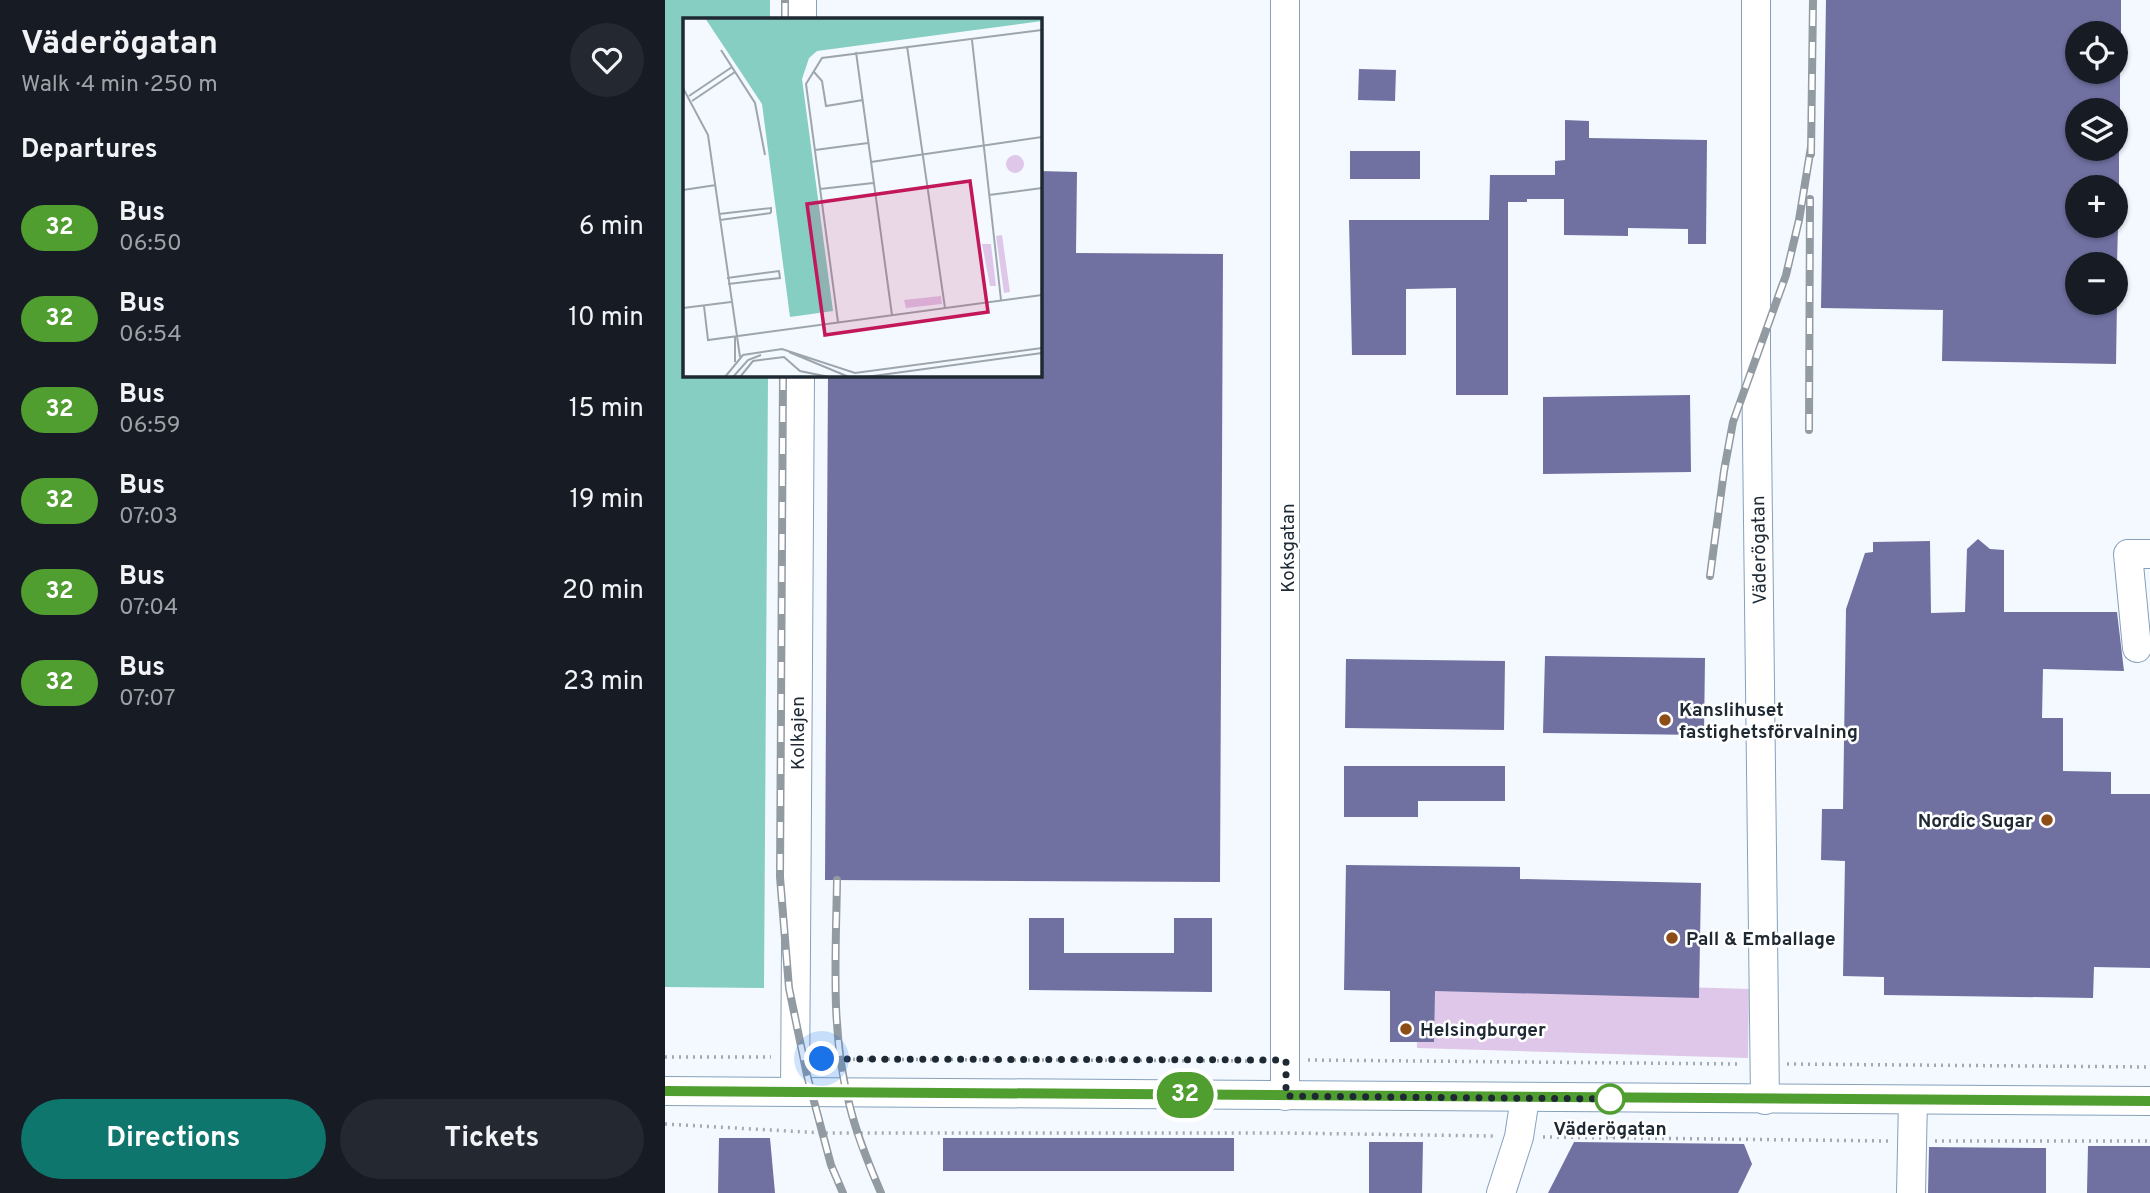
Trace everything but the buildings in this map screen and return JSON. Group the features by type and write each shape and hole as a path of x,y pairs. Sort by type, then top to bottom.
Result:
{"street":[{"path":"802,0 802,18"},
{"name":"Koksgatan","path":"1285,0 1286,1096"},
{"name":"Väderögatan","path":"1756,0 1756,369 1765,1100"},
{"name":"Kolkajen","path":"795,1091 800,376"},
{"path":"2137,648 2128,554 2150,554"},
{"path":"665,1091 2150,1101"},
{"path":"1501,1193 1519,1137 1525,1098"},
{"path":"1911,1193 1913,1100"}],"path":[{"path":"665,1057 2150,1067"},
{"path":"1582,1122 1582,1137"},
{"path":"1611,1123 1611,1138"},
{"path":"665,1124 823,1133 1286,1133 2150,1142"}],"shaded area":[{"path":"665,0 770,0 770,18 683,18 683,376 768,376 764,988 665,987"},
{"path":"1416,979 1749,989 1748,1058 1417,1048"}],"railway":[{"path":"785,0 785,18"},
{"path":"1811,154 1813,0"},
{"path":"1710,576 1733,422 1786,275 1799,220 1811,147"},
{"path":"1809,430 1810,199"},
{"path":"783,376 780,877 789,988 807,1075 831,1165 843,1193"},
{"path":"837,880 835,965 839,1051 853,1118 881,1193"}],"bus line":[{"name":"32","path":"665,1091 2150,1101"}],"place":[{"name":"Kanslihuset fastighetsförvalning","path":"1665,720"},
{"name":"Nordic Sugar","path":"2047,820"},
{"name":"Pall & Emballage","path":"1672,938"},
{"name":"Helsingburger","path":"1406,1029"},
{"name":"Väderögatan","path":"1610,1099"}],"route":[{"path":"822,1059 1231,1062 1286,1060 1286,1096 1610,1099"}]}
